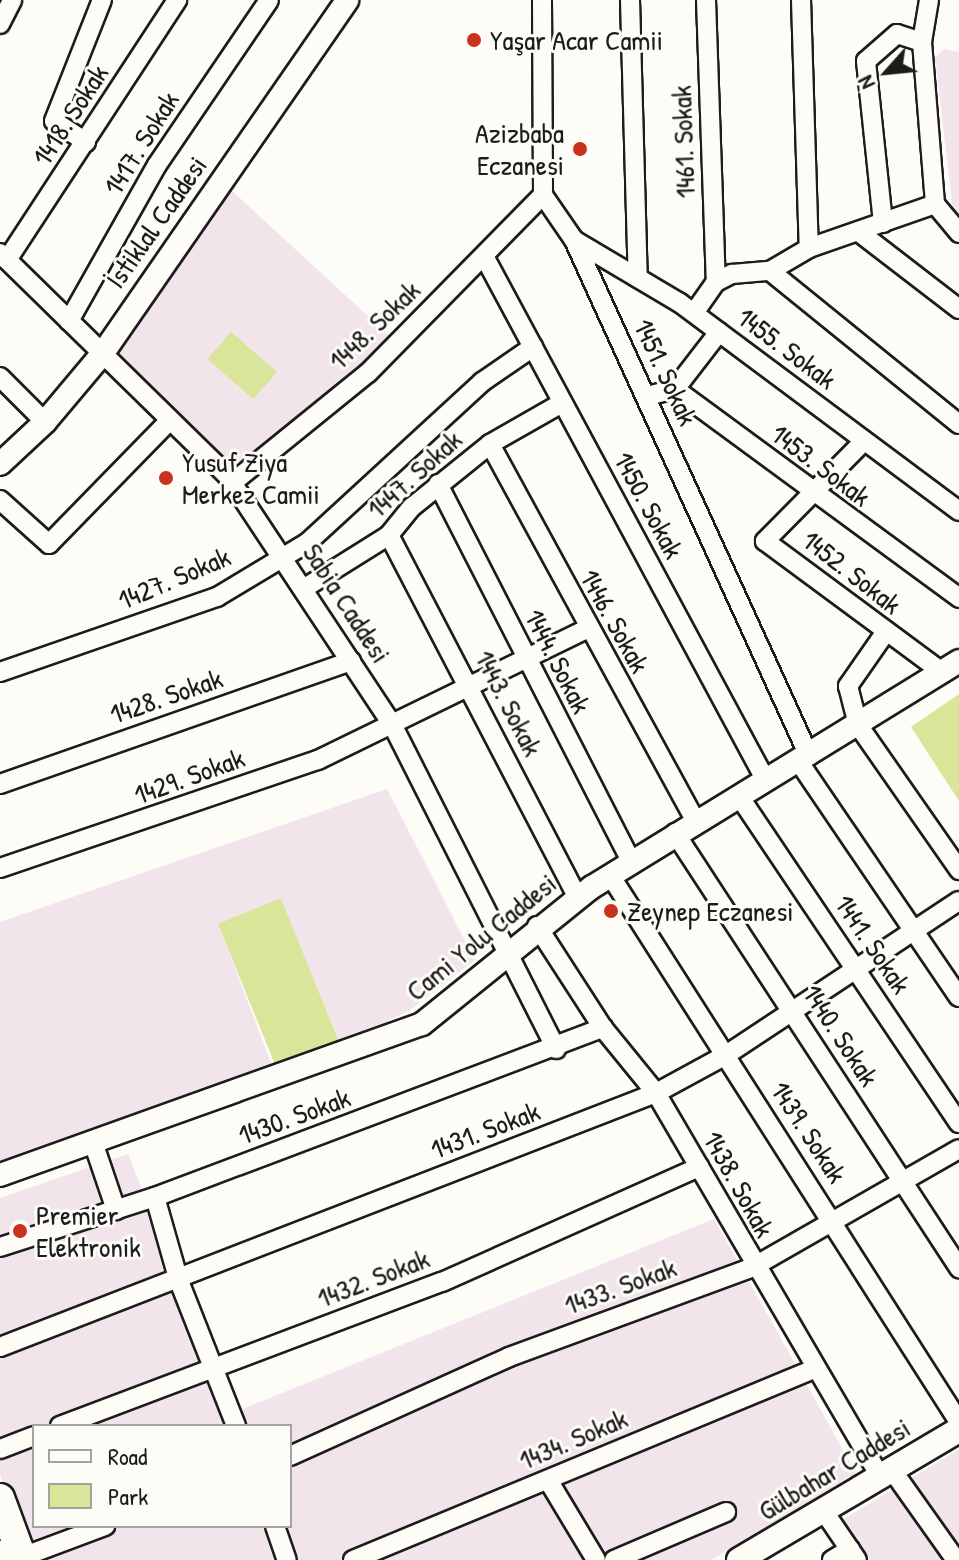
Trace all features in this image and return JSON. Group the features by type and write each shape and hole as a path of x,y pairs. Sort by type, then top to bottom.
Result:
{"main road":[{"name":"Gülbahar Caddesi","path":"739,1560 959,1430"},
{"path":"0,1498 12,1558"}],"street":[{"path":"0,24 12,0"},
{"path":"86,142 54,121 102,0"},
{"name":"1418. Sokak","path":"4,257 86,142 177,0"},
{"name":"1417. Sokak","path":"69,321 157,165 269,0"},
{"path":"541,0 543,195"},
{"path":"630,0 638,278"},
{"name":"1461. Sokak","path":"706,0 716,282"},
{"path":"801,0 809,248"},
{"name":"İstiklal Caddesi","path":"0,464 45,422 103,353 348,1"},
{"path":"923,4 922,42 935,204 959,233"},
{"path":"883,223 866,61 897,34 922,42"},
{"name":"1451. Sokak","path":"543,195 574,240 647,396 804,759 959,997"},
{"name":"1448. Sokak","path":"232,483 368,373 543,195"},
{"path":"694,313 716,282 732,274 770,271 809,248 935,204"},
{"path":"859,232 959,309"},
{"name":"1455. Sokak","path":"574,240 694,313 959,511"},
{"name":"1450. Sokak","path":"484,256 765,779"},
{"name":"Sabia Caddesi","path":"4,257 232,483 284,557 393,726 556,1049"},
{"path":"770,271 959,424"},
{"path":"647,396 675,389 719,332"},
{"name":"1427. Sokak","path":"0,672 217,597 307,543 482,382 533,347"},
{"path":"0,377 45,422"},
{"name":"1453. Sokak","path":"675,389 813,495 959,598"},
{"name":"1447. Sokak","path":"303,589 389,535 438,484 490,444 562,403"},
{"path":"0,500 49,544 170,420"},
{"name":"1452. Sokak","path":"864,441 765,541 885,633 950,666"},
{"name":"1446. Sokak","path":"490,444 587,629 696,822"},
{"name":"1444. Sokak","path":"438,484 631,861"},
{"name":"1443. Sokak","path":"389,535 578,898"},
{"name":"1429. Sokak","path":"0,868 318,760 470,690 587,629"},
{"path":"885,633 848,686 858,725 959,870"},
{"name":"1428. Sokak","path":"0,784 351,661"},
{"name":"Cami Yolu Caddesi","path":"0,1175 422,1024 537,926 610,875 765,779 804,759 950,666"},
{"name":"1441. Sokak","path":"739,796 959,1123"},
{"name":"1440. Sokak","path":"675,833 959,1268"},
{"name":"1439. Sokak","path":"610,875 959,1422"},
{"name":"1431. Sokak","path":"0,1347 179,1281 656,1093 726,1055 959,901"},
{"name":"1438. Sokak","path":"537,926 603,1028 656,1093 814,1369 886,1474 956,1560"},
{"name":"1430. Sokak","path":"0,1247 155,1197 556,1049 603,1028"},
{"path":"93,1142 116,1210"},
{"name":"1433. Sokak","path":"292,1455 509,1357 753,1267 835,1224 959,1149"},
{"name":"1432. Sokak","path":"65,1424 442,1282 699,1167"},
{"path":"155,1197 179,1281 235,1424"},
{"name":"1434. Sokak","path":"353,1560 814,1369"},
{"path":"0,1449 32,1437"},
{"path":"548,1480 596,1560"},
{"path":"823,1510 854,1555 832,1560"},
{"path":"614,1560 726,1512"},
{"path":"12,1558 99,1528"},
{"path":"276,1528 287,1560"}],"shaded area":[{"path":"945,49 959,52 959,216 953,211 935,57"},
{"path":"231,190 394,340 238,471 116,351"},
{"path":"387,789 475,960 411,1009 341,1046 281,898 218,923 274,1071 0,1169 0,922"},
{"path":"128,1154 230,1414 714,1219 856,1473 711,1560 33,1560 0,1475 0,1198"},
{"path":"959,1449 959,1560 861,1560 836,1524"}],"green space":[{"path":"231,332 277,372 253,399 207,359"},
{"path":"959,694 959,801 911,727"},
{"path":"281,898 341,1046 278,1072 218,923"}],"place":[{"name":"Yaşar Acar Camii","path":"474,40"},
{"name":"Azizbaba Eczanesi","path":"580,149"},
{"name":"Yusuf Ziya Merkez Camii","path":"166,478"},
{"name":"Zeynep Eczanesi","path":"611,911"},
{"name":"Premier Elektronik","path":"20,1231"}]}
